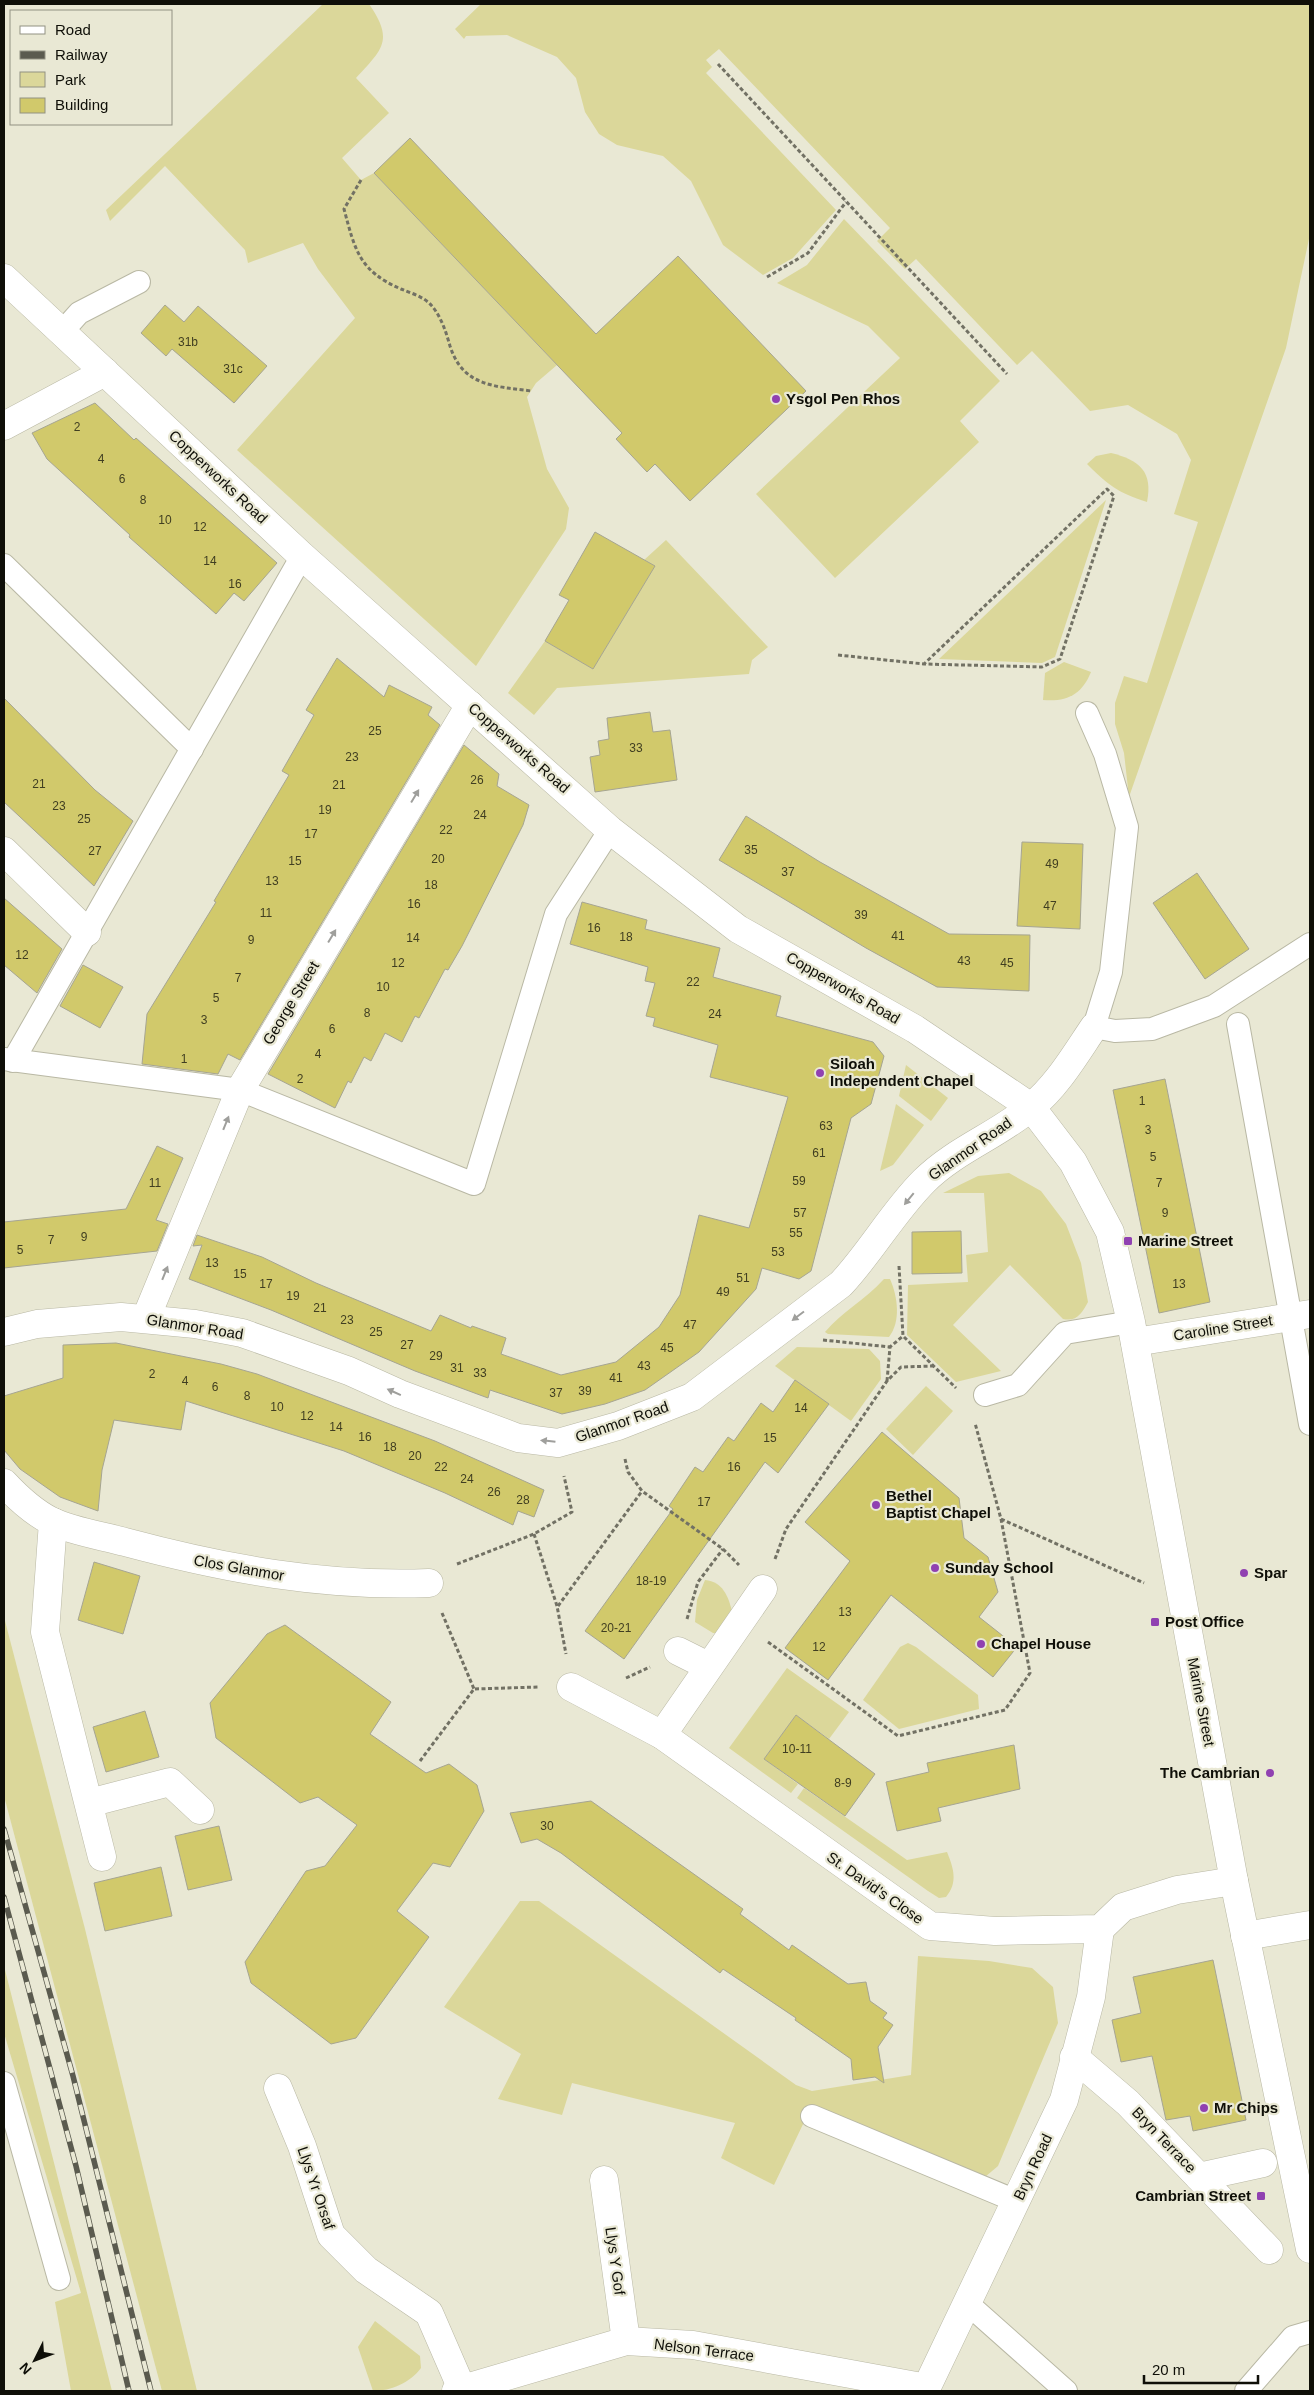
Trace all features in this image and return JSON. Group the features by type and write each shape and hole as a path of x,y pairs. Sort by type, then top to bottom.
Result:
{"street":[{"name":"Copperworks Road","path":"4,278 302,556 610,830 738,929 916,1029 1031,1107 1073,1162"},
{"path":"4,426 104,372"},
{"name":"George Street","path":"146,1318 240,1090 470,705"},
{"path":"4,851 87,932"},
{"name":"Glanmor Road","path":"4,1332 37,1324 81,1319 146,1318 195,1324 242,1333 349,1371 400,1394 518,1438 558,1442 618,1426 692,1397 841,1284 860,1264 925,1180 960,1153 1031,1107 1063,1073 1094,1027"},
{"name":"Marine Street","path":"1073,1162 1110,1232 1133,1332 1234,1881 1310,2249"},
{"name":"Caroline Street","path":"1133,1332 1300,1315"},
{"name":"Clos Glanmor","path":"4,1483 29,1508 53,1522 194,1560 299,1579 387,1585 429,1583"},
{"path":"53,1522 45,1632 102,1857"},
{"path":"662,1735 739,1621 763,1589"},
{"path":"678,1651 708,1666"},
{"name":"St. David's Close","path":"571,1687 662,1735 930,1926 995,1931 1100,1929"},
{"path":"89,1803 170,1782 200,1810"},
{"path":"1100,1929 1123,1907 1177,1890 1234,1881"},
{"path":"1245,1936 1310,1925"},
{"name":"Bryn Road","path":"926,2390 1064,2100 1091,1997 1100,1929"},
{"name":"Bryn Terrace","path":"1074,2057 1128,2103 1269,2250"},
{"name":"Llys Yr Orsaf","path":"278,2088 302,2146 331,2234 366,2270 429,2313 459,2390"},
{"path":"1199,2177 1263,2162"},
{"name":"Llys Y Gof","path":"604,2180 626,2342"},
{"name":"Nelson Terrace","path":"459,2390 626,2342 693,2345 926,2390"}],"lane":[{"path":"62,332 79,314 139,282"},
{"path":"302,556 87,932 9,1060 240,1090 474,1184 556,914 610,830"},
{"path":"4,565 192,749"},
{"path":"1087,713 1105,754 1127,827 1111,972 1094,1027 1115,1031 1152,1029 1214,1006 1310,944"},
{"path":"1238,1024 1300,1315 1310,1424"},
{"path":"985,1395 1018,1385 1065,1333 1133,1332"},
{"path":"4,2083 58,2279"},
{"path":"812,2116 1016,2201"},
{"path":"967,2303 1066,2391"},
{"path":"1246,2391 1293,2337 1310,2332"}],"path":[{"path":"718,64 1007,374"},
{"path":"361,180 344,209 351,235 364,265 380,279 431,304 444,326 452,352 465,373 484,384 531,391"},
{"path":"767,277 808,253 846,202"},
{"path":"838,655 924,664 1042,667 1060,659 1114,496 1107,489 924,664"},
{"path":"899,1261 903,1336 962,1394"},
{"path":"887,1381 890,1347 903,1336"},
{"path":"822,1340 890,1347"},
{"path":"624,1451 628,1472 642,1491 723,1549 763,1589 786,1529 887,1381 900,1367 934,1366"},
{"path":"739,1621 898,1736 1005,1710 1030,1672 1001,1519 974,1419"},
{"path":"474,1689 429,1583 462,1560 534,1534 572,1512 558,1442"},
{"path":"557,1606 642,1491"},
{"path":"1001,1519 1124,1573 1183,1602"},
{"path":"474,1689 571,1687 557,1606 534,1534"},
{"path":"623,1678 631,1677 678,1651 698,1582 723,1549"},
{"path":"420,1761 474,1689"}],"green space":[{"path":"323,4 369,4 377,16 383,36 379,51 356,78 389,113 342,158 361,180 374,173 557,365 536,383 527,397 547,469 569,508 566,529 476,666 237,450 355,318 318,269 303,243 248,263 245,250 165,166 110,221 106,210"},
{"path":"481,4 1310,4 1310,234 1286,348 1129,797 1124,753 1115,724 1115,703 1124,676 1147,683 1198,522 1174,514 1191,460 1177,434 1128,405 1090,411 1032,351 1017,365 916,259 905,269 877,241 890,228 719,49 706,60 712,67 706,73 836,210 793,258 763,275 723,245 691,181 663,156 617,145 599,134 585,112 576,78 557,57 507,35 466,36 464,39 455,29"},
{"path":"844,219 1000,381 960,421 979,442 835,578 756,494 900,358 868,326 777,283 807,265"},
{"path":"1111,453 1130,459 1142,469 1148,483 1147,502 1114,488 1087,464 1096,456"},
{"path":"1106,500 1055,657 1042,663 939,659"},
{"path":"666,540 768,647 752,660 749,674 557,688 534,715 508,693 545,641 593,669 654,567 644,560"},
{"path":"1064,662 1091,672 1087,680 1078,691 1067,698 1043,700 1045,673"},
{"path":"906,1065 948,1098 931,1121 899,1096"},
{"path":"896,1104 924,1125 893,1165 880,1171"},
{"path":"1009,1173 1041,1191 1066,1224 1081,1263 1088,1302 1081,1313 1075,1318 1063,1319 1010,1265 953,1325 1001,1371 956,1382 907,1335 908,1285 968,1282 966,1255 988,1252 984,1193 943,1193 978,1176"},
{"path":"884,1279 890,1279 897,1309 893,1331 889,1337 828,1334 825,1332 839,1318"},
{"path":"797,1347 869,1349 880,1361 881,1379 851,1421 775,1366"},
{"path":"926,1386 953,1411 913,1455 886,1429"},
{"path":"705,1580 711,1581 724,1591 732,1611 720,1633 713,1633 695,1622 697,1600"},
{"path":"4,1617 85,1929 197,2391 162,2391 4,1796"},
{"path":"908,1643 916,1647 978,1695 979,1709 899,1729 863,1700 900,1647"},
{"path":"787,1668 849,1712 829,1739 796,1715 764,1759 798,1784 791,1793 729,1748"},
{"path":"804,1788 907,1860 947,1852 954,1876 950,1892 946,1897 939,1898 797,1798"},
{"path":"520,1901 539,1901 796,2085 812,2091 911,2075 918,1956 989,1961 1032,1968 1053,1987 1058,2023 998,2166 985,2177 805,2120 774,2185 721,2158 735,2123 572,2083 562,2115 498,2099 521,2054 444,2007"},
{"path":"4,1966 112,2391 71,2391 55,2302 81,2293 4,2033"},
{"path":"375,2321 420,2356 421,2368 412,2378 400,2385 380,2391 373,2391 358,2347"}],"building":[{"path":"410,138 596,334 678,256 806,391 690,501 655,464 647,472 616,439 622,433 374,173"},
{"path":"165,305 184,322 198,306 267,366 234,403 172,349 166,356 141,333"},
{"path":"95,403 134,440 136,438 277,563 244,601 234,593 216,614 129,537 130,535 47,459 32,433"},
{"path":"595,532 655,566 593,669 545,641 569,600 559,595"},
{"path":"337,658 384,697 389,685 432,707 428,715 440,725 240,1060 228,1054 218,1074 142,1064 147,1014 216,902 214,901 289,775 282,771 314,715 306,710"},
{"path":"4,698 95,790 133,821 94,886 4,802"},
{"path":"650,712 653,732 670,730 677,780 595,792 590,757 600,755 598,741 609,739 607,718"},
{"path":"464,745 499,774 497,786 529,805 523,825 462,946 448,970 445,969 419,1018 415,1016 402,1042 385,1033 371,1061 364,1057 351,1083 348,1081 335,1108 268,1074"},
{"path":"746,816 820,862 949,934 1030,935 1029,991 937,987 866,948 719,860"},
{"path":"1022,842 1083,844 1080,929 1017,926"},
{"path":"1197,873 1249,949 1205,979 1153,903"},
{"path":"4,898 62,949 37,993 4,965"},
{"path":"582,902 647,920 645,929 720,948 713,977 781,996 776,1016 873,1042 884,1056 871,1104 851,1118 811,1271 799,1279 762,1268 756,1289 699,1352 645,1390 605,1404 562,1414 490,1390 488,1398 415,1371 271,1310 189,1279 202,1245 193,1246 197,1235 262,1257 316,1283 431,1331 440,1315 471,1328 472,1326 506,1338 501,1354 561,1375 616,1362 659,1327 680,1295 699,1215 749,1228 788,1097 710,1077 718,1045 653,1026 655,1018 646,1016 655,983 645,981 648,967 570,944"},
{"path":"83,965 123,987 100,1028 60,1006"},
{"path":"1165,1079 1210,1302 1159,1313 1113,1090"},
{"path":"157,1146 183,1158 156,1220 168,1224 157,1251 4,1268 4,1222 126,1209"},
{"path":"961,1231 962,1273 912,1274 912,1232"},
{"path":"116,1343 221,1364 257,1374 435,1441 544,1490 534,1517 518,1511 513,1525 445,1493 344,1451 186,1401 181,1430 114,1420 102,1470 98,1511 60,1497 20,1469 4,1450 4,1396 63,1378 63,1345"},
{"path":"795,1380 829,1404 778,1473 765,1462 624,1659 585,1631 673,1509 669,1506 695,1467 703,1472 728,1437 734,1441 761,1403 773,1412"},
{"path":"882,1432 959,1498 964,1538 988,1557 998,1592 979,1617 1017,1647 993,1677 891,1595 828,1680 785,1648 850,1561 805,1522"},
{"path":"94,1562 140,1576 123,1634 78,1620"},
{"path":"285,1625 391,1702 370,1734 426,1773 449,1764 477,1785 484,1811 450,1867 433,1863 397,1911 429,1937 356,2038 331,2044 251,1983 245,1962 306,1871 325,1866 357,1825 318,1797 300,1803 216,1738 210,1703 267,1634"},
{"path":"145,1711 159,1757 106,1772 93,1727"},
{"path":"796,1715 875,1774 845,1816 764,1759"},
{"path":"1014,1745 1020,1789 938,1808 941,1821 897,1831 886,1782 929,1772 927,1763"},
{"path":"591,1801 743,1909 740,1914 789,1950 792,1945 848,1984 866,1982 870,2001 887,2013 883,2018 893,2025 878,2047 884,2083 875,2077 853,2080 851,2059 795,2020 796,2018 723,1969 720,1973 561,1853 537,1839 521,1843 510,1813"},
{"path":"219,1826 232,1880 188,1890 175,1836"},
{"path":"161,1867 172,1916 105,1931 94,1883"},
{"path":"1213,1960 1246,2120 1193,2131 1190,2116 1166,2120 1152,2056 1121,2062 1112,2020 1141,2013 1133,1977"}],"railway":[{"path":"4,1829 73,2076 151,2391"},
{"path":"4,1897 76,2166 129,2391"}],"place":[{"name":"Ysgol Pen Rhos","path":"776,399"},
{"name":"Siloah Independent Chapel","path":"820,1073"},
{"name":"Marine Street","path":"1128,1241"},
{"name":"Bethel Baptist Chapel","path":"876,1505"},
{"name":"Sunday School","path":"935,1568"},
{"name":"Spar","path":"1244,1573"},
{"name":"Post Office","path":"1155,1622"},
{"name":"Chapel House","path":"981,1644"},
{"name":"The Cambrian","path":"1270,1773"},
{"name":"Mr Chips","path":"1204,2108"},
{"name":"Cambrian Street","path":"1261,2196"}]}
